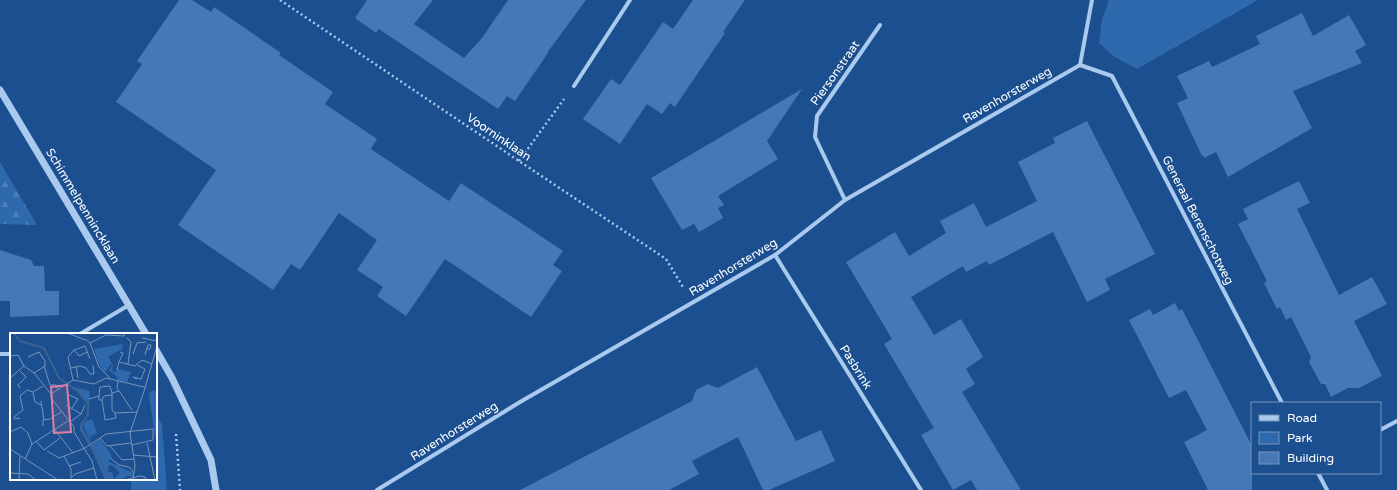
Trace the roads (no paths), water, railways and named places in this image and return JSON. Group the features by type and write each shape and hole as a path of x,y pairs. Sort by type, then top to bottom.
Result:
{"street":[{"path":"574,86 630,0"},
{"path":"1080,65 1092,0"},
{"name":"Piersonstraat","path":"846,200 815,137 817,116 880,25"},
{"name":"Ravenhorsterweg","path":"377,490 520,402 775,255 846,200 1080,65"},
{"name":"Generaal Berenschotweg","path":"1080,65 1112,76 1281,402"},
{"name":"Schimmelpennincklaan","path":"0,90 145,333"},
{"name":"Pasbrink","path":"775,255 921,490"},
{"path":"82,333 129,305"},
{"path":"157,352 172,378 211,460 216,490"},
{"path":"1381,429 1397,421"},
{"path":"1319,474 1327,490"}]}
